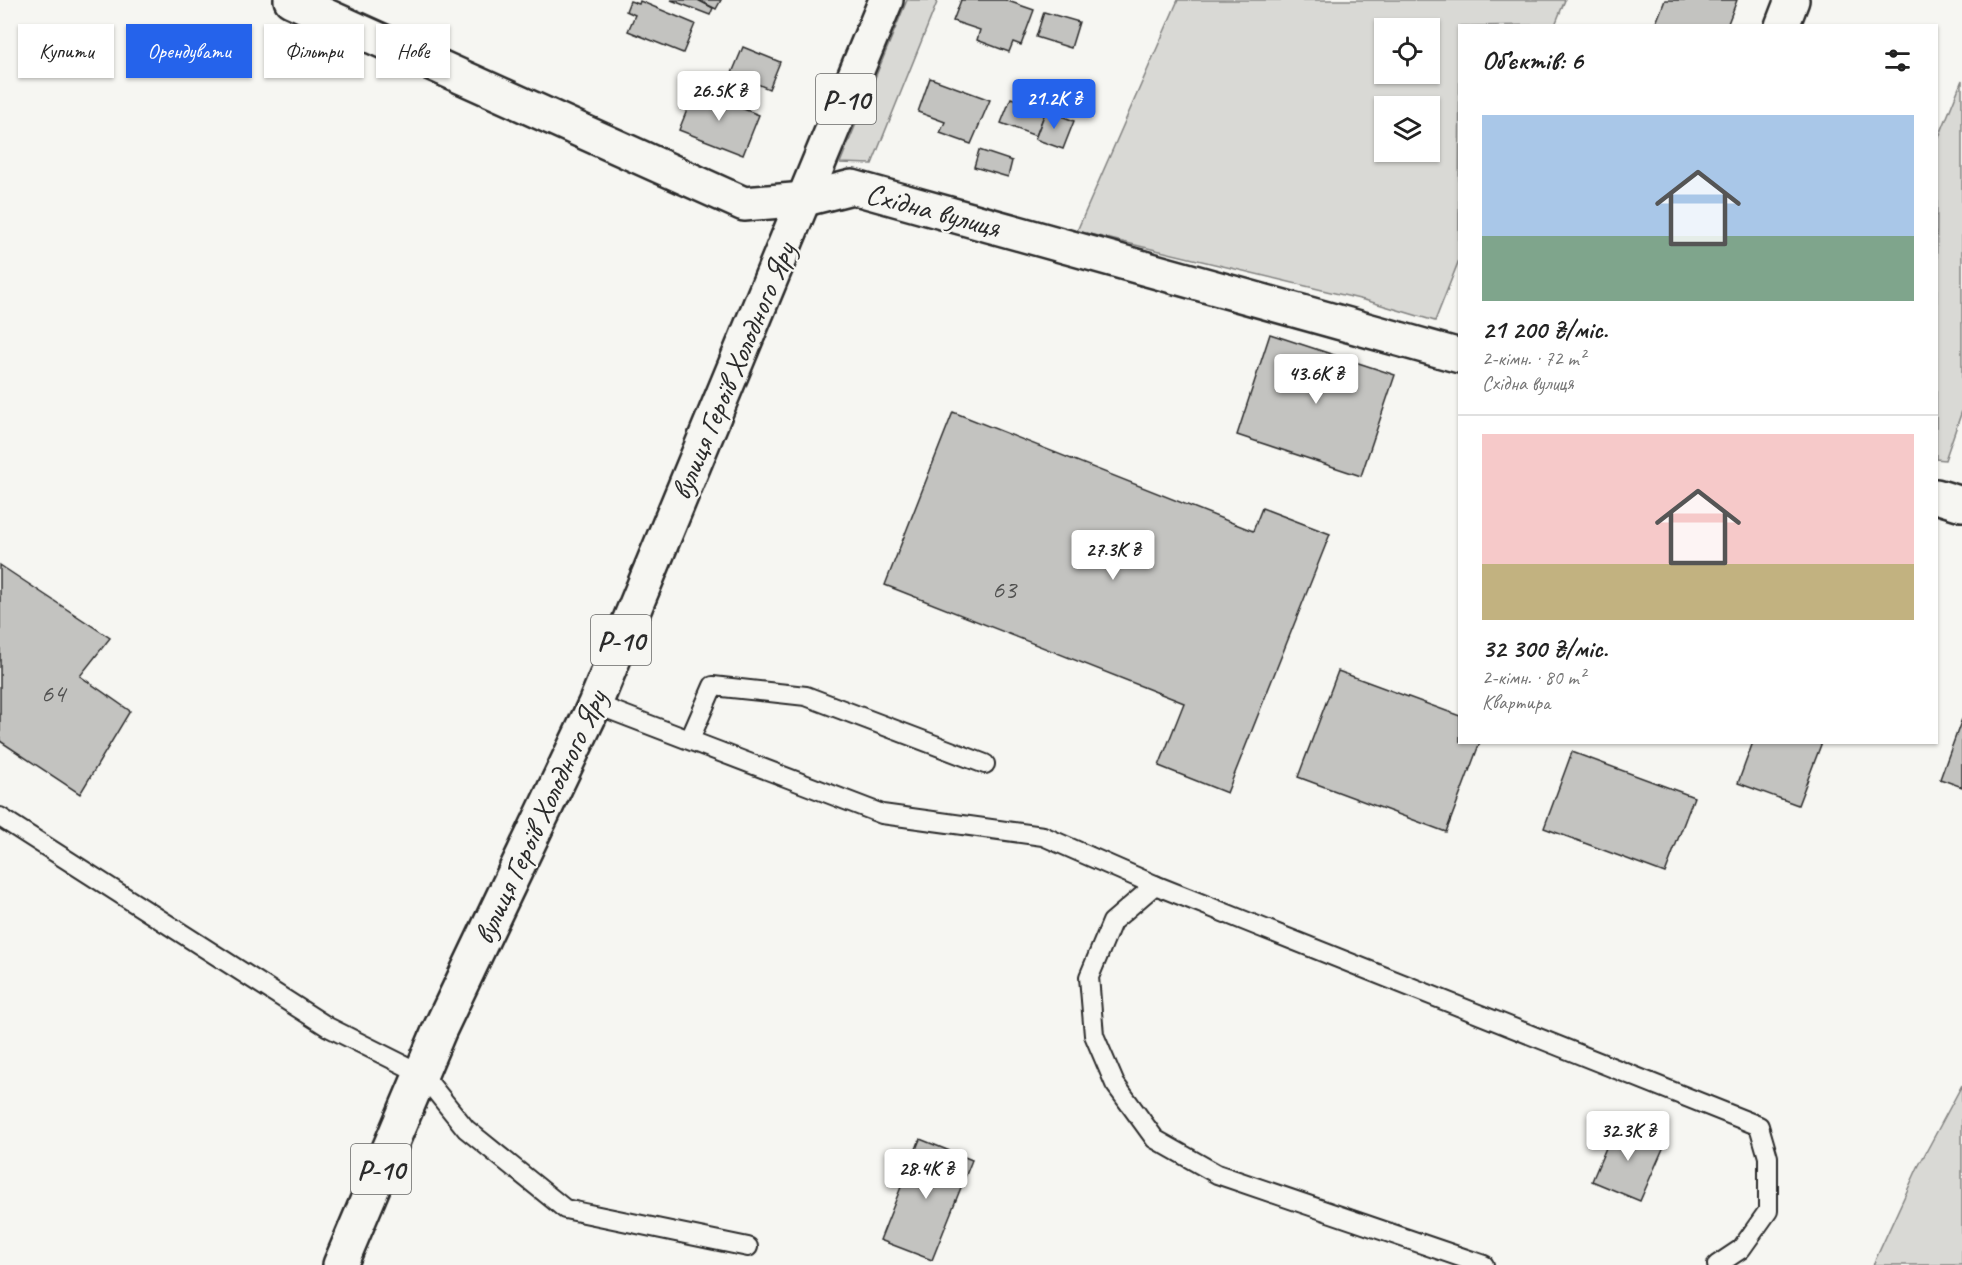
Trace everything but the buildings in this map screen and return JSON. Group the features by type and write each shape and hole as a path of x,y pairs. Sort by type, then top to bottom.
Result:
{"main road":[{"name":"Східна вулиця","path":"291,0 744,204 805,199 852,187 1458,355"},
{"name":"вулиця Героїв Холодного Яру","path":"340,1265 439,1031 595,704 886,0"},
{"path":"1783,24 1792,0"},
{"path":"1938,497 1962,504"}],"lane":[{"path":"690,739 713,686 806,696 986,764"},
{"path":"595,704 882,814 1043,836 1155,885 1759,1126 1768,1157 1768,1211 1742,1249 1717,1265"},
{"path":"0,817 328,1027 422,1074 466,1129 514,1171 565,1209 748,1246"},
{"path":"1155,885 1112,922 1089,977 1094,1035 1115,1084 1155,1139 1217,1174 1484,1265"}],"shaded area":[{"path":"907,0 938,0 872,164 840,163"},
{"path":"1178,0 1565,0 1555,24 1458,24 1458,263 1435,321 1368,301 1077,231"},
{"path":"1962,80 1962,411 1945,460 1938,459 1938,140"},
{"path":"1962,1085 1962,1265 1873,1265 1918,1167"}]}
